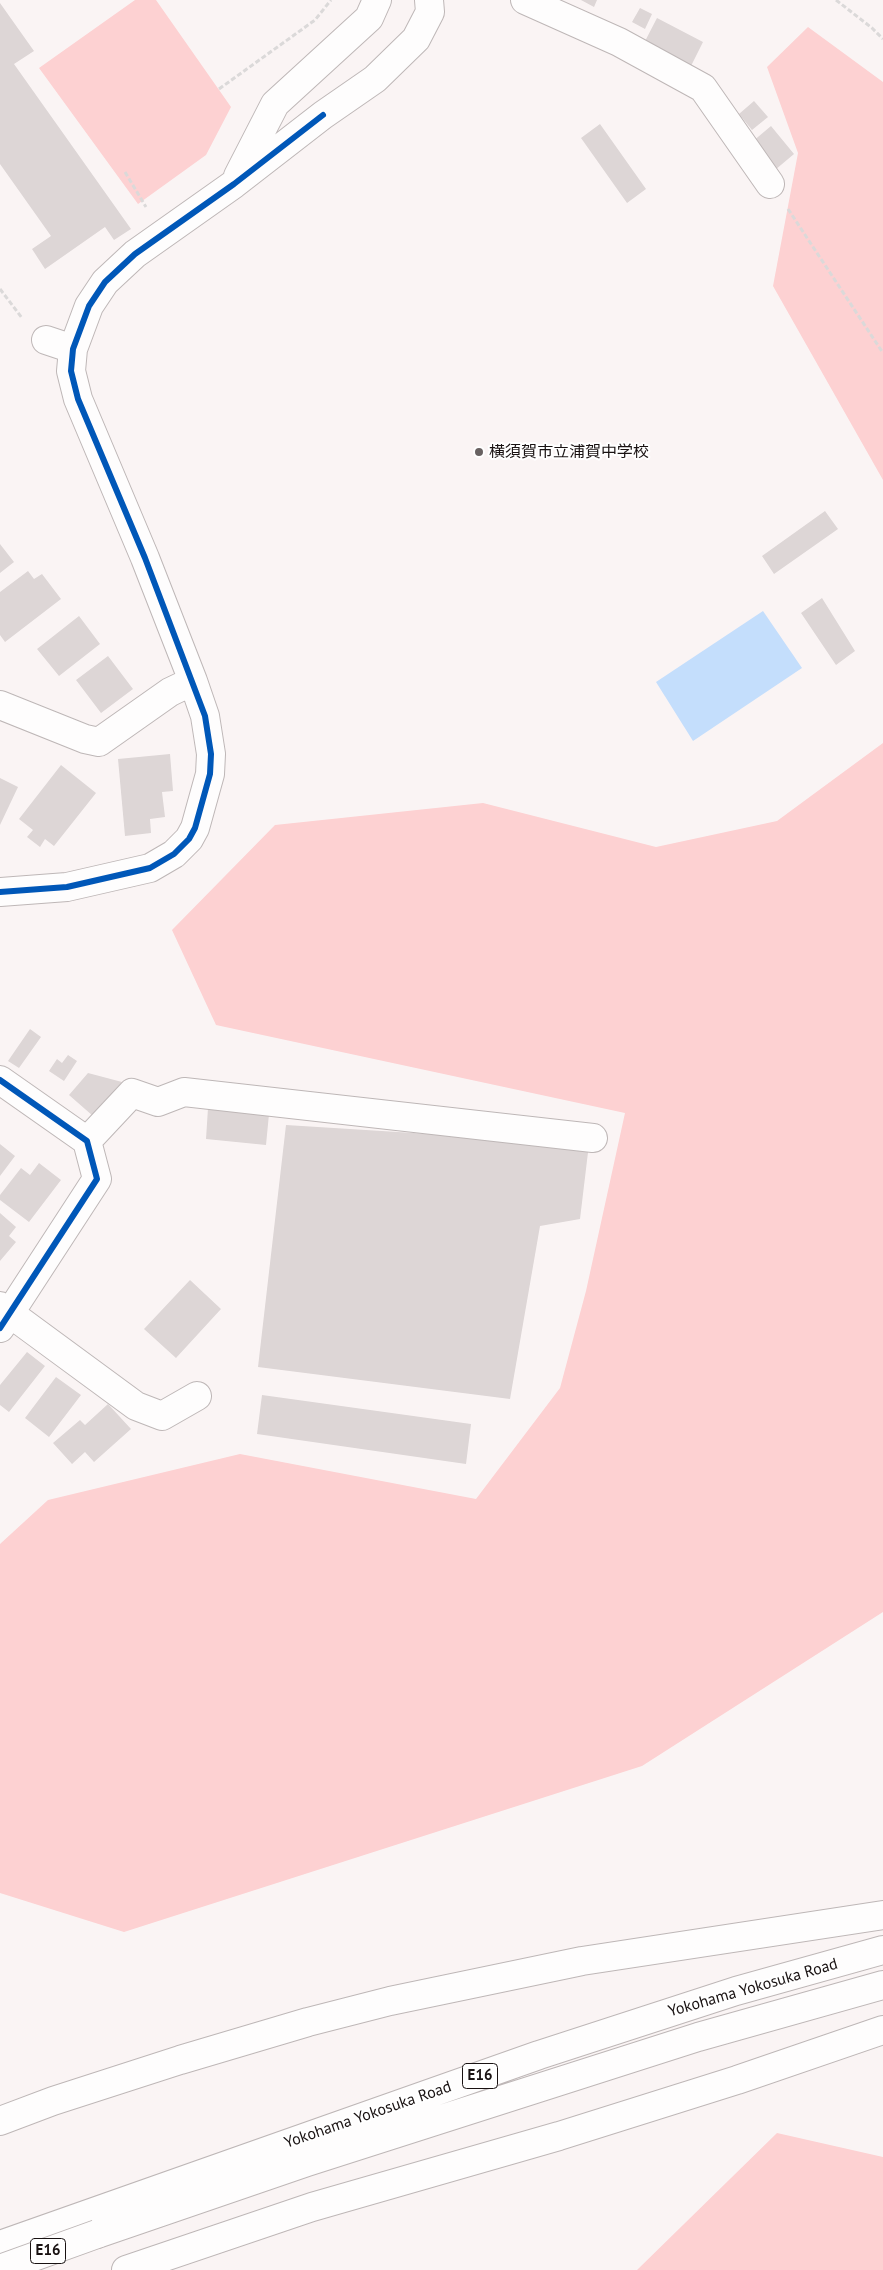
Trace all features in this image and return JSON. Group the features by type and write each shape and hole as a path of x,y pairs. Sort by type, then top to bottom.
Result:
{"main road":[{"path":"234,184 275,104 370,18 377,0"},
{"path":"0,892 67,887 150,868 174,854 189,839 195,828 210,774 211,754 205,716 193,681 145,558 78,399 71,371 73,349 89,306 105,282 135,254 162,233 234,184 323,114 376,79 416,39 430,12 429,0"},
{"path":"525,0 619,42 703,88 770,184"},
{"path":"46,340 73,349"},
{"path":"0,705 85,739 99,742 170,692 193,681"},
{"path":"0,1080 87,1141 97,1179 4,1315 136,1406 162,1416 197,1396"},
{"path":"87,1141 132,1093 158,1102 184,1092 593,1138"},
{"path":"0,2121 53,2101 180,2060 308,2022 390,2001 582,1961 883,1915"},
{"name":"Yokohama Yokosuka Road","path":"0,2269 89,2225 539,2055 736,1991 883,1950"},
{"name":"Yokohama Yokosuka Road","path":"0,2245 89,2225 307,2162 698,2037 883,1985"},
{"path":"126,2270 312,2207 559,2136 738,2080 883,2030"},
{"path":"0,2263 14,2270"}],"path":[{"path":"219,89 315,20 331,0"},
{"path":"836,0 883,39"},
{"path":"125,172 162,233"},
{"path":"770,184 883,353"}],"shaded area":[{"path":"135,0 156,0 231,107 206,155 138,204 39,68"},
{"path":"808,27 883,82 883,480 773,286 798,153 767,67"},
{"path":"883,743 883,1612 642,1766 124,1932 0,1893 0,1544 48,1500 240,1454 476,1499 560,1388 586,1291 625,1113 216,1025 172,930 275,825 483,803 656,847 777,821"},
{"path":"777,2133 883,2157 883,2270 637,2270"}],"water":[{"path":"763,611 802,668 693,741 656,682"}],"building":[{"path":"581,0 597,0 594,7"},
{"path":"0,3 34,51 14,64 131,229 114,240 105,227 45,269 32,249 51,236 0,164"},
{"path":"640,8 652,14 645,29 632,22"},
{"path":"657,18 703,42 688,72 642,47"},
{"path":"754,101 768,117 752,130 739,114"},
{"path":"600,124 646,189 627,203 581,138"},
{"path":"771,126 794,154 775,170 752,142"},
{"path":"825,511 838,529 774,574 762,556"},
{"path":"0,544 14,562 0,573"},
{"path":"28,571 34,579 42,574 61,599 5,642 0,635 0,592"},
{"path":"822,598 855,651 836,665 801,613"},
{"path":"79,616 100,644 59,676 37,649"},
{"path":"108,656 133,689 101,713 76,680"},
{"path":"170,754 173,791 162,792 165,817 150,819 151,833 125,836 118,759"},
{"path":"61,765 96,793 54,846 45,839 40,847 27,837 33,830 19,819"},
{"path":"0,778 18,787 0,825"},
{"path":"30,1029 41,1037 19,1068 8,1061"},
{"path":"68,1055 77,1061 64,1081 49,1071 57,1059 62,1063"},
{"path":"88,1073 122,1082 93,1116 69,1095"},
{"path":"208,1108 269,1114 266,1145 206,1139"},
{"path":"286,1125 589,1144 580,1219 540,1226 510,1399 258,1367"},
{"path":"0,1144 15,1156 0,1176"},
{"path":"39,1163 61,1180 29,1222 0,1200 0,1195 21,1168 30,1175"},
{"path":"0,1213 16,1227 9,1236 16,1242 0,1261"},
{"path":"190,1280 221,1309 176,1358 144,1329"},
{"path":"27,1352 45,1366 9,1412 0,1405 0,1385"},
{"path":"56,1377 81,1395 49,1437 25,1418"},
{"path":"262,1395 471,1424 466,1464 257,1434"},
{"path":"108,1404 131,1429 94,1462 85,1452 72,1464 53,1443 80,1420 85,1425"}],"cycle path":[{"path":"0,892 67,887 150,868 174,854 189,839 195,828 210,774 211,754 205,716 145,558 78,399 71,371 73,349 89,306 105,282 135,254 234,184 323,115"},
{"path":"0,1080 87,1141 97,1179 0,1328"}],"place":[{"name":"横須賀市立浦賀中学校","path":"479,452"}]}
